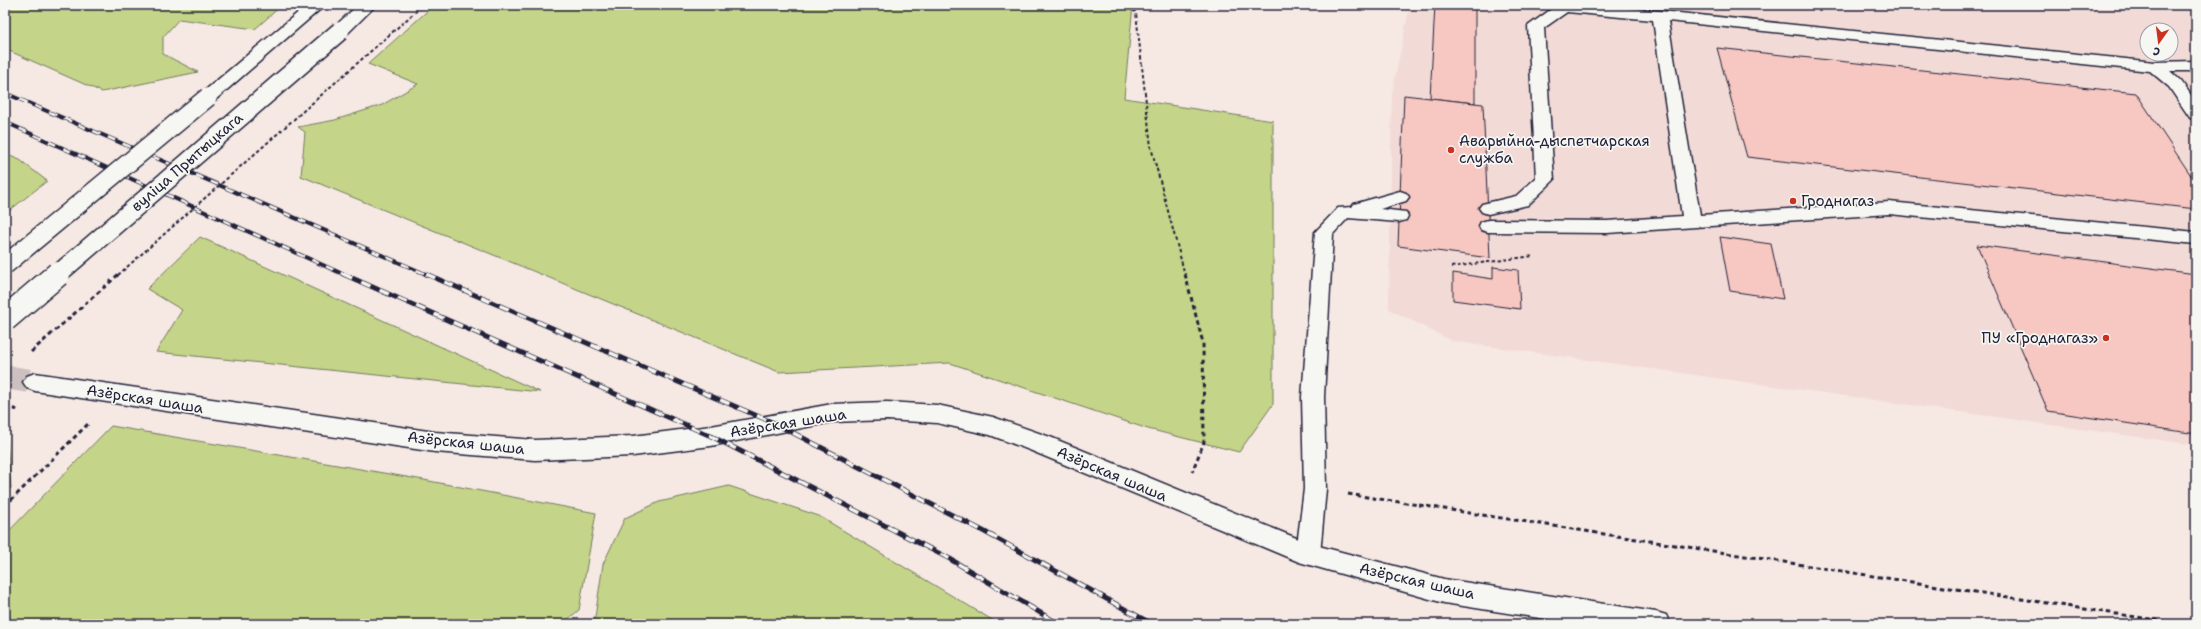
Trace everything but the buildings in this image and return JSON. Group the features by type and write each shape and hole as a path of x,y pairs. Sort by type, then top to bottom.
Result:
{"main road":[{"path":"5,265 317,5"},
{"name":"вуліца Прытыцкага","path":"5,319 340,31 368,5"},
{"name":"Азёрская шаша","path":"35,382 435,442 535,450 633,446 711,436 832,413 887,411 936,414 993,426 1023,437 1308,554 1444,591 1656,624"}],"lane":[{"path":"1488,208 1522,201 1545,180 1536,26 1564,7 2155,67 2196,66"},
{"path":"1660,16 1692,222"},
{"path":"2155,67 2175,84 2196,114"},
{"path":"1308,554 1315,489 1314,397 1324,232 1344,212 1400,206"},
{"path":"1488,226 1606,228 1889,208 2196,238"}],"path":[{"path":"28,355 423,5"},
{"path":"1129,5 1136,14 1151,147 1203,343 1204,442 1179,502"},
{"path":"5,407 20,410"},
{"path":"5,506 90,422 83,421"},
{"path":"1315,489 2181,624"}],"shaded area":[{"name":"Гроднагаз","path":"1410,5 2196,5 2196,445 1452,341 1389,309 1392,94"}],"green space":[{"path":"5,5 282,5 255,29 179,19 163,37 163,54 198,72 102,92 5,49"},
{"path":"434,5 1133,5 1124,98 1273,121 1273,404 1239,452 1148,429 950,363 779,372 301,176 305,132 298,127 335,120 382,105 418,84 368,64"},
{"path":"5,154 20,160 47,181 5,214"},
{"path":"200,237 540,392 156,352 182,310 147,289"},
{"path":"5,419 11,488 5,493"},
{"path":"111,426 424,480 596,513 579,610 562,624 5,624 5,535"},
{"path":"729,486 819,516 999,624 594,624 603,564 625,518 659,502"}],"waterway":[{"path":"5,7 10,5"}],"tunnel":[{"path":"5,377 35,382"}],"railway":[{"path":"5,93 428,275"},
{"path":"5,122 345,275"},
{"path":"343,274 711,436 950,559 1059,624"},
{"path":"426,274 774,423 983,531 1152,624"}],"place":[{"name":"Аварыйна-дыспетчарская служба","path":"1451,150"},
{"name":"Гроднагаз","path":"1793,201"},
{"name":"ПУ «Гроднагаз»","path":"2106,338"}]}
